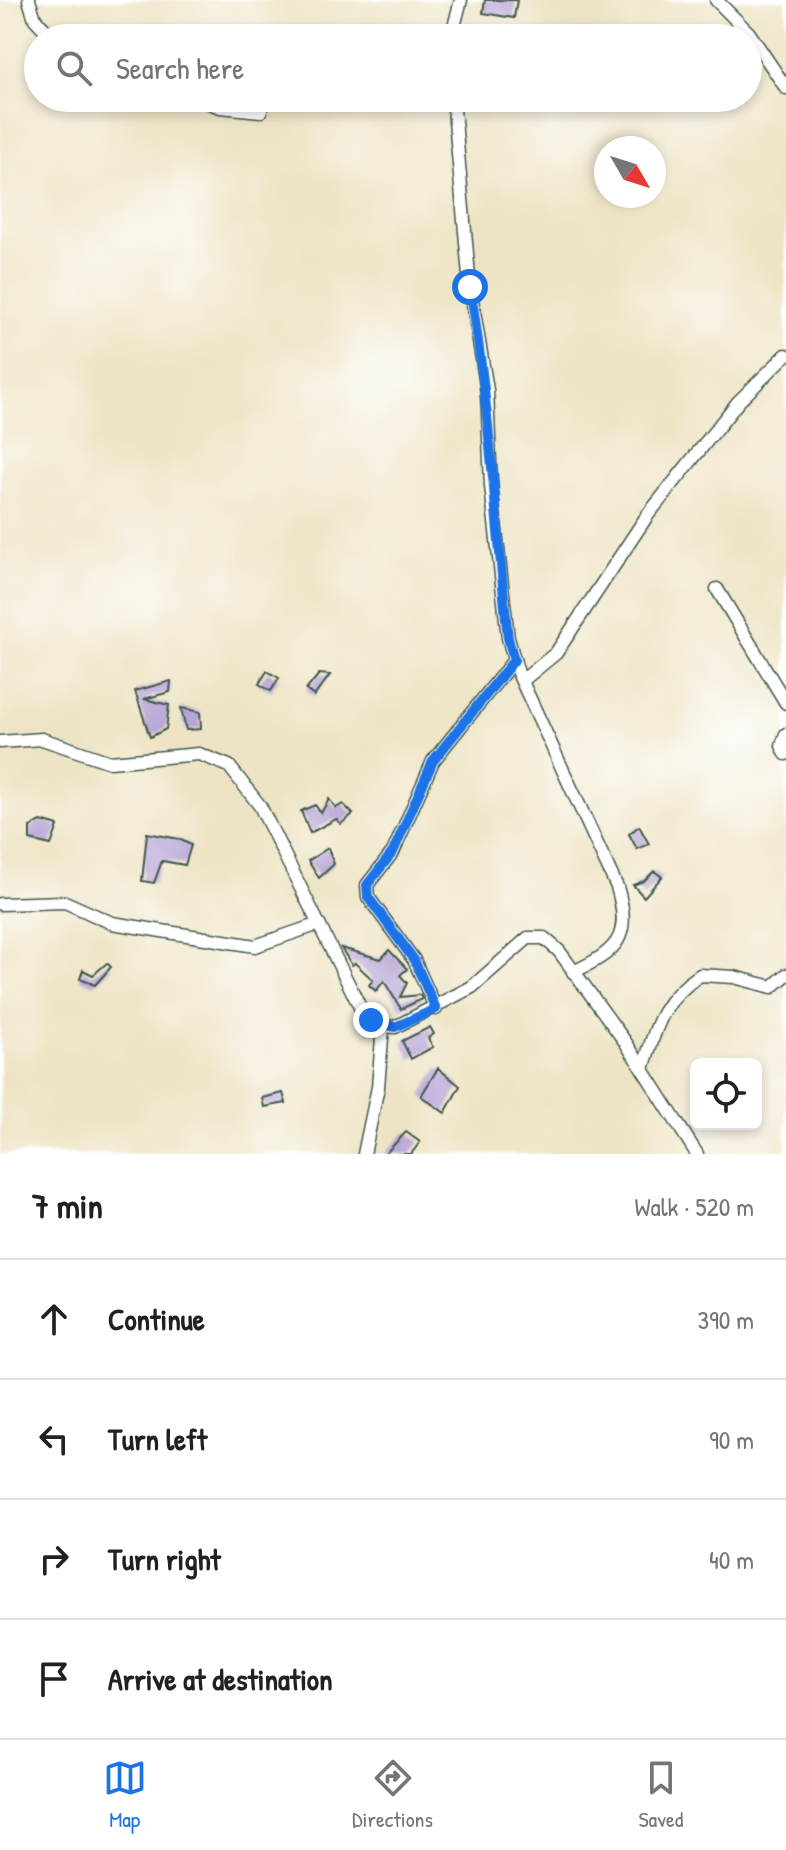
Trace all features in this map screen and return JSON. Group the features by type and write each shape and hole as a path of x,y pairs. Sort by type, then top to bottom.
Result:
{"street":[{"path":"29,0 40,24"},
{"path":"455,24 461,0"},
{"path":"716,0 740,24"},
{"path":"762,52 786,88"},
{"path":"454,112 470,287 487,390 491,486 508,638 522,681 622,903 622,935 614,948 600,960 573,972"},
{"path":"522,681 556,653 647,516 738,402 786,355"},
{"path":"717,589 786,703"},
{"path":"436,1009 414,960 368,897 367,885 393,852 433,761 514,660"},
{"path":"786,734 782,746 786,754"},
{"path":"0,742 42,739 110,762 199,754 229,766 260,806 362,1011 383,1026 395,1027 436,1009 472,987 533,936 544,938 559,951 643,1069 697,1154"},
{"path":"0,904 65,902 112,923 255,946 319,924"},
{"path":"643,1069 662,1013 687,984 700,975 734,977 772,987 786,975"},
{"path":"364,1154 378,1087 383,1026"}],"building":[{"path":"485,0 517,0 514,18 483,13"},
{"path":"267,671 279,678 271,691 259,684"},
{"path":"319,674 330,675 314,696 306,690"},
{"path":"171,681 170,692 144,699 169,705 166,729 150,737 135,691"},
{"path":"181,708 200,712 201,729 186,730"},
{"path":"329,799 336,808 343,804 353,814 341,824 336,819 310,833 301,811 315,805 321,813"},
{"path":"41,821 58,826 51,845 30,840 30,827"},
{"path":"639,826 649,844 637,849 629,834"},
{"path":"147,833 179,839 191,845 185,865 162,861 154,883 142,881"},
{"path":"328,848 334,864 319,878 308,861"},
{"path":"654,871 662,877 644,897 633,885 644,881"},
{"path":"341,948 381,959 389,950 407,969 400,975 407,983 400,997 420,995 422,999 401,1009 384,981 376,991 369,985 373,980 355,963 352,965"},
{"path":"107,963 111,967 95,985 80,979 83,970 93,975"},
{"path":"430,1027 434,1034 428,1038 433,1047 411,1059 402,1041"},
{"path":"438,1068 460,1086 445,1113 421,1096"},
{"path":"283,1093 286,1103 264,1107 262,1098"},
{"path":"406,1132 420,1142 411,1154 385,1154"}],"route":[{"path":"371,1020 395,1027 436,1009 414,960 368,897 367,885 393,852 408,821 418,789 433,761 514,660 508,638 491,486 487,390 470,287"}]}
